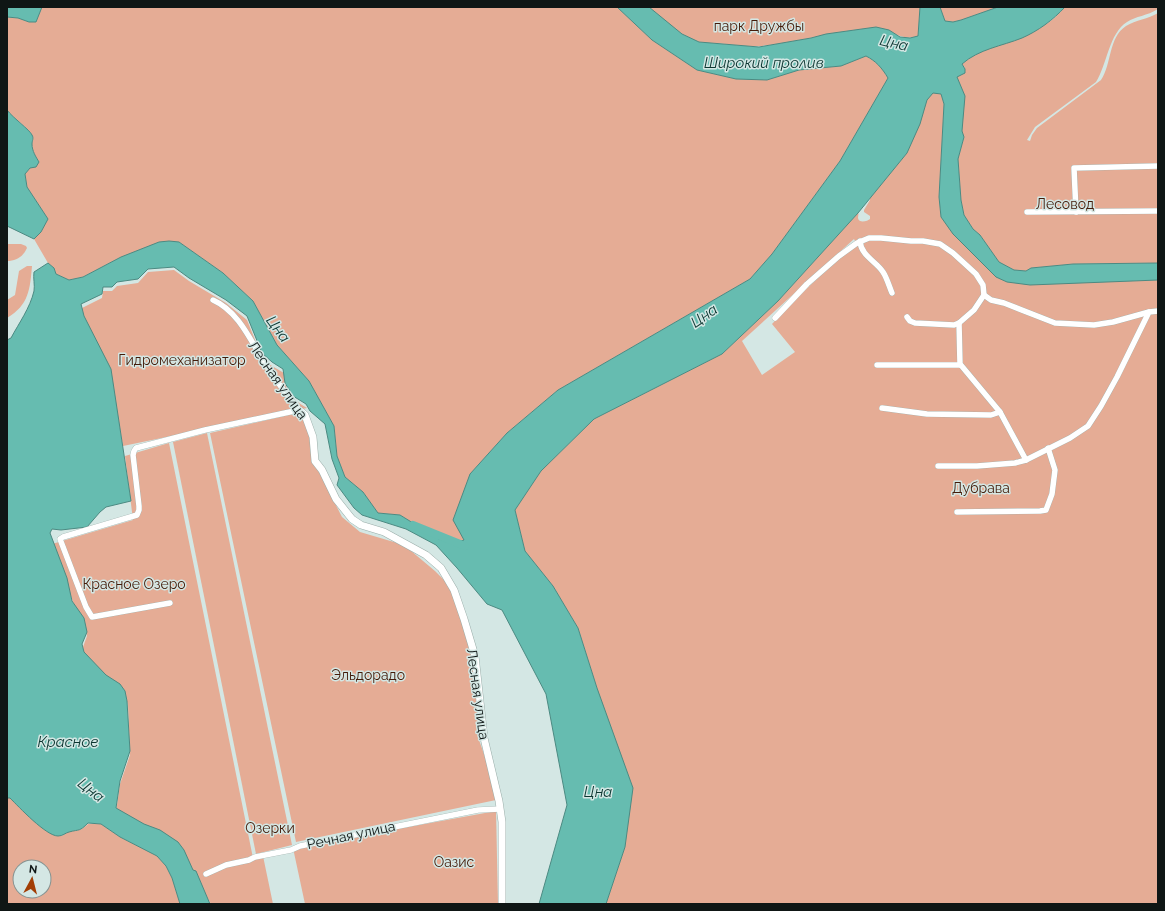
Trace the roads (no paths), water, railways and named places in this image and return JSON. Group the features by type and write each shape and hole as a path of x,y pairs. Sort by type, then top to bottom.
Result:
{"street":[{"path":"1076,212 1074,168 1158,166"},
{"path":"1027,212 1158,211"},
{"path":"775,318 808,284 839,256 860,241 868,238 881,238 911,242 923,241 940,244 953,253 976,274 983,285 984,295 974,310 959,323 954,325 915,323 910,321 907,317"},
{"path":"860,241 860,246 864,253 882,271 887,279 892,293"},
{"path":"984,295 991,300 1004,303 1055,323 1094,324 1113,322 1158,311"},
{"name":"Лесная улица","path":"213,300 223,305 240,323 268,368 298,410 306,418 313,437 315,461 322,470 336,499 352,519 361,525 384,532 426,555 440,568 454,590 475,656 484,738 500,809 502,836 502,904"},
{"path":"938,466 1014,464 1026,460 1070,438 1088,426 1101,406 1149,312"},
{"path":"959,323 960,365 1000,412 1026,460"},
{"path":"877,365 960,365"},
{"path":"882,408 927,414 991,415 1000,412"},
{"path":"170,603 92,617 86,607 60,539 65,536 136,515 139,510 133,455 136,448 205,430 298,410"},
{"path":"957,512 1046,510 1052,494 1055,470 1048,448"},
{"name":"Речная улица","path":"206,874 226,865 249,860 255,856 291,850 300,846 478,810 500,809"}],"water":[{"path":"7,7 42,7 36,22 29,22 18,18 7,17"},
{"path":"617,7 649,7 682,34 699,42 759,47 826,34 876,27 889,30 900,37 910,38 918,36 920,7 940,7 945,21 953,22 998,7 1065,7 1050,21 1034,32 1022,38 983,51 962,64 965,69 965,73 957,77 965,96 962,131 964,137 958,159 961,200 964,215 999,262 1014,270 1026,271 1031,268 1073,264 1158,263 1158,280 1030,285 1007,282 996,277 953,234 941,217 939,197 944,104 941,94 933,93 927,100 920,124 907,153 858,213 778,301 722,354 594,419 541,471 515,510 525,551 553,586 578,628 597,688 633,788 625,847 606,904 539,904 567,805 546,694 502,610 487,604 436,545 406,529 362,515 354,508 337,485 339,478 332,459 325,424 310,411 306,404 293,396 285,383 283,369 262,353 247,316 226,300 189,278 174,267 148,269 138,279 117,282 112,287 103,287 102,294 81,304 84,316 111,369 131,501 106,507 87,527 61,530 52,529 50,533 67,578 72,601 84,618 87,632 82,644 84,652 106,675 120,684 125,691 130,751 120,781 116,808 144,824 160,830 178,842 184,850 193,870 196,871 210,904 180,904 172,878 166,866 157,856 120,837 101,824 88,823 81,829 60,836 53,835 47,831 10,798 7,798 7,340 11,338 30,303 34,291 34,272 48,263 54,268 56,274 69,280 83,277 121,257 159,242 179,242 223,273 253,301 277,345 309,381 334,426 337,456 345,477 363,492 378,513 400,515 439,539 455,543 464,540 453,520 470,474 507,433 558,390 750,279 772,254 840,161 888,78 873,60 866,56 841,66 799,70 767,80 736,79 697,70 652,40"},
{"path":"7,110 32,135 34,154 39,162 36,167 30,168 25,174 27,187 48,219 41,232 34,239 7,226"}],"waterway":[{"name":"Цна","path":"413,525 465,546"}],"park label":[{"name":"парк Дружбы","path":"759,26"},
{"name":"Лесовод","path":"1065,204"},
{"name":"Гидромеханизатор","path":"182,360"},
{"name":"Дубрава","path":"981,488"},
{"name":"Красное Озеро","path":"134,584"},
{"name":"Эльдорадо","path":"368,675"},
{"name":"Озерки","path":"270,828"},
{"name":"Оазис","path":"454,862"}],"water label":[{"name":"Широкий пролив","path":"764,63"},
{"name":"Красное","path":"68,742"}]}
